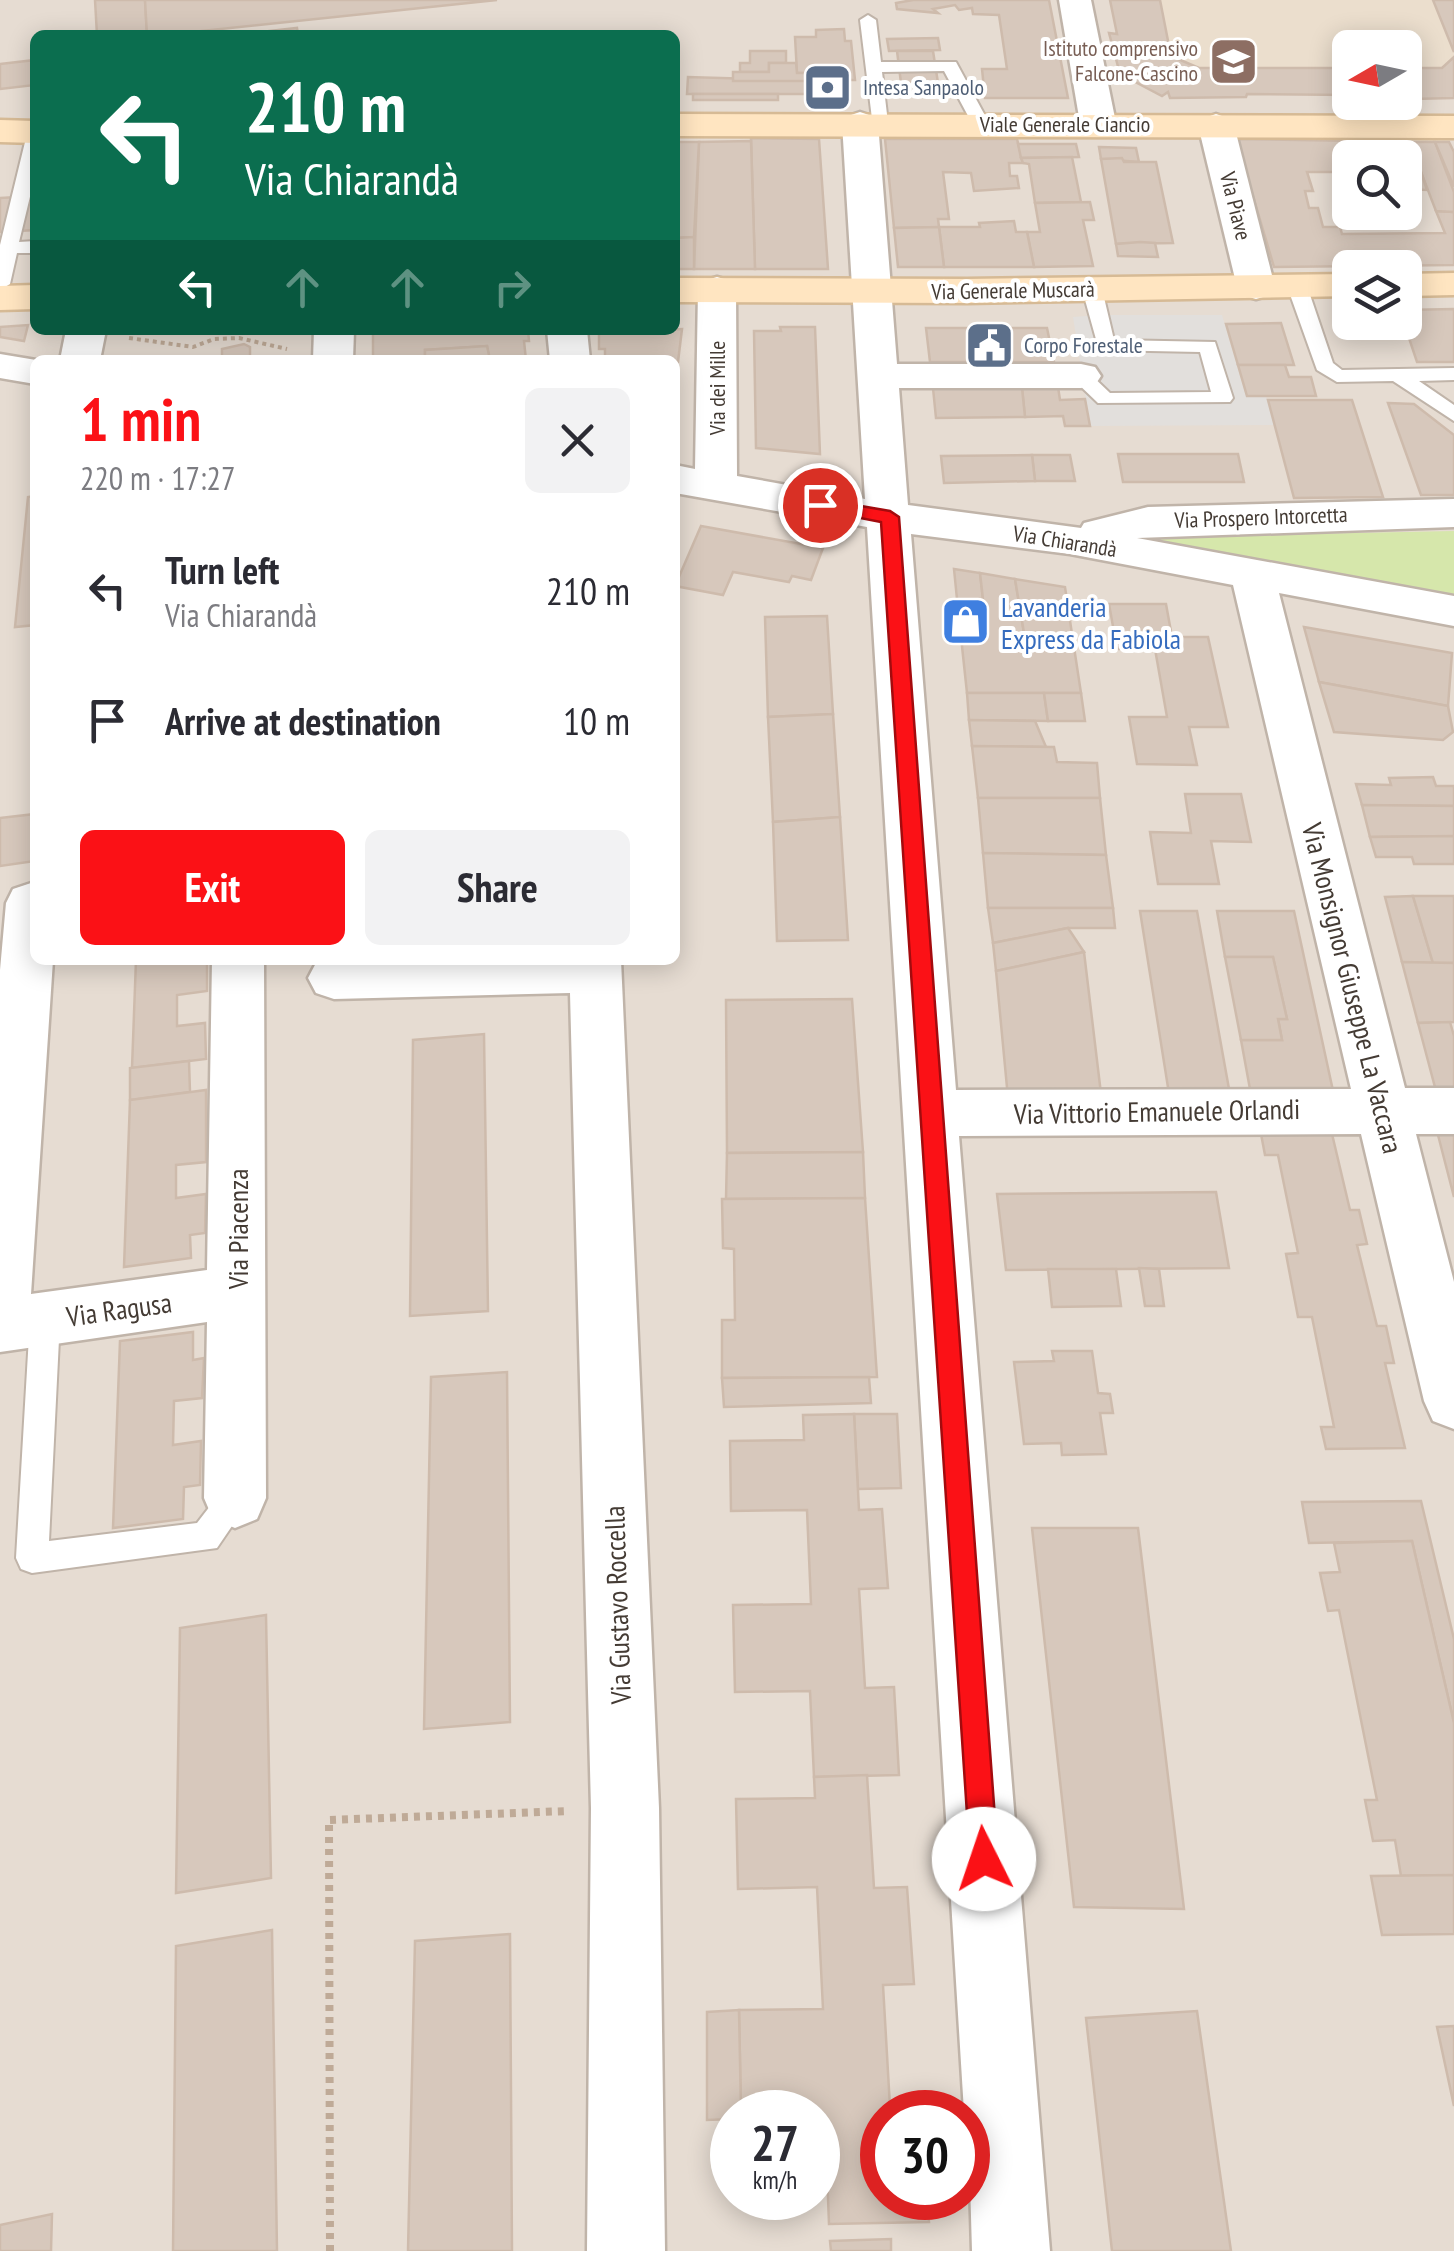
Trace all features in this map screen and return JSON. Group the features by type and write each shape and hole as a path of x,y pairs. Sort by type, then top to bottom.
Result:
{"main road":[{"name":"Viale Generale Ciancio","path":"680,125 1098,123 1454,127"},
{"path":"0,131 30,134"},
{"path":"1422,284 1454,284"},
{"name":"Via Generale Muscarà","path":"680,290 1332,286"},
{"path":"0,298 30,298"}],"street":[{"path":"1074,0 1098,123"},
{"path":"869,123 874,290 1011,2251"},
{"name":"Via Piave","path":"1216,125 1256,287"},
{"name":"Via dei Mille","path":"716,486 717,289"},
{"path":"84,355 100,335"},
{"path":"0,366 30,371"},
{"path":"880,376 1081,376"},
{"name":"Via Chiarandà","path":"680,480 890,517 1070,540 1454,611"},
{"name":"Via Prospero Intorcetta","path":"1070,540 1148,520 1454,513"},
{"name":"Via Monsignor Giuseppe La Vaccara","path":"1252,574 1454,1401"},
{"path":"15,1319 22,904"},
{"name":"Via Piacenza","path":"234,1498 238,965"},
{"path":"334,978 595,966"},
{"name":"Via Gustavo Roccella","path":"595,966 625,1808 626,2251"},
{"name":"Via Vittorio Emanuele Orlandi","path":"932,1114 1454,1111"},
{"name":"Via Ragusa","path":"15,1319 237,1292"}],"lane":[{"path":"868,20 873,66 869,123"},
{"path":"873,66 950,66 980,123"},
{"path":"0,284 30,172"},
{"path":"8,248 30,247"},
{"path":"1297,286 1324,366 1337,376 1454,374"},
{"path":"1081,376 1105,400 1222,398 1208,346 1106,346 1092,289"},
{"path":"1397,375 1454,415"},
{"path":"15,1319 32,1558 206,1537 234,1498"}],"path":[{"path":"108,335 193,347 204,340 262,340 310,355"},
{"path":"330,2251 328,1820 625,1808"}],"shaded area":[{"path":"0,0 1454,0 1454,2251 0,2251"},
{"name":"Istituto comprensivo Falcone-Cascino","path":"1110,0 1454,0 1454,98 1422,99 1422,30 1332,30 1332,95 1170,98 1168,92 1162,96 1120,74 1109,33 1117,33"},
{"path":"1222,315 1246,396 1266,396 1274,425 1090,426 1073,317"}],"green space":[{"path":"1454,531 1454,598 1157,541 1163,537"}],"building":[{"path":"95,0 145,0 147,30 97,30"},
{"path":"145,0 497,0 212,30 147,30"},
{"path":"1049,0 1068,98 985,98 982,69 1007,69 999,15 973,14 972,8 959,10 955,5 933,9 938,13 897,9 896,3"},
{"path":"1110,0 1160,0 1171,56 1199,68 1332,68 1332,95 1170,98 1168,92 1162,96 1120,74 1109,33 1117,34"},
{"path":"1433,0 1454,0 1454,52"},
{"path":"844,29 845,41 851,41 855,80 847,80 848,94 687,94 688,77 820,81 819,73 797,73 795,37 816,37 816,30"},
{"path":"938,38 940,50 889,51 887,39"},
{"path":"750,51 786,51 786,63 769,63 769,72 740,72 740,63 750,63"},
{"path":"897,51 933,51 938,83 901,83"},
{"path":"1454,57 1454,98 1422,99 1422,68 1442,68"},
{"path":"30,61 30,86 0,89 0,64"},
{"path":"769,63 796,63 797,73 819,73 820,81 733,81 733,72 769,72"},
{"path":"693,94 778,94 778,100 693,100"},
{"path":"751,138 819,139 828,269 755,269"},
{"path":"885,139 1017,139 1023,163 1009,163 1010,176 1017,176 1019,188 974,191 971,173 943,172 949,219 938,219 939,227 894,228"},
{"path":"1236,139 1332,141 1332,172 1307,172 1313,191 1305,191 1309,208 1318,208 1323,227 1341,230 1342,234 1445,233 1436,211 1454,212 1454,265 1422,265 1422,250 1332,250 1332,266 1274,267"},
{"path":"751,141 755,269 694,269 699,142"},
{"path":"680,142 699,142 694,237 680,238"},
{"path":"1422,142 1435,142 1454,192 1454,212 1436,211 1422,175"},
{"path":"1435,142 1449,142 1454,152 1454,187"},
{"path":"1018,144 1076,144 1079,157 1021,158"},
{"path":"1099,147 1136,148 1139,162 1101,159"},
{"path":"1072,157 1081,202 1035,203 1029,164 1021,158"},
{"path":"1122,158 1124,162 1156,162 1173,243 1116,244 1101,159"},
{"path":"30,196 30,230 0,232 0,198"},
{"path":"1090,202 1094,220 1083,220 1093,266 1034,267 1027,232 1040,232 1035,203"},
{"path":"1014,221 1016,232 1027,232 1034,267 944,267 939,227 980,227 979,223"},
{"path":"939,227 944,267 898,267 894,228"},
{"path":"694,237 694,269 680,269 680,238"},
{"path":"1155,243 1158,257 1118,256 1116,244"},
{"path":"1454,309 1454,362 1417,362 1410,340 1422,340 1422,310"},
{"path":"1281,323 1294,365 1238,365 1226,324"},
{"path":"28,325 24,341 0,337 0,327"},
{"path":"780,327 815,327 820,454 756,448 754,331 781,331"},
{"name":"Corpo Forestale","path":"926,328 1047,328 1054,362 930,362"},
{"path":"682,329 679,355 605,355 605,349 599,349 599,335 680,335"},
{"path":"373,335 528,335 529,341 524,341 525,355 489,355 487,346 425,350 425,355 373,355"},
{"path":"244,344 250,347 250,355 222,355 222,349"},
{"path":"487,346 489,355 425,355 425,350"},
{"path":"1238,365 1285,365 1289,377 1311,377 1316,396 1247,396"},
{"path":"1058,387 1060,400 1085,399 1090,426 1065,426 1063,416 1025,417 1022,388"},
{"path":"933,388 1022,388 1025,417 936,418"},
{"path":"1268,400 1352,400 1383,497 1294,498"},
{"path":"1388,403 1414,404 1454,435 1454,495 1421,495"},
{"path":"1118,454 1238,454 1244,482 1123,482"},
{"path":"1032,455 1070,455 1075,481 1035,481"},
{"path":"1032,455 1035,481 944,483 941,456"},
{"path":"28,497 30,626 15,627"},
{"path":"701,526 823,548 811,580 792,576 789,582 733,572 723,595 680,587 680,574"},
{"path":"954,569 980,573 984,608 958,609"},
{"path":"980,573 1015,579 1024,633 1072,634 1081,693 967,693 958,609 984,608"},
{"path":"1015,579 1065,587 1072,634 1024,633"},
{"path":"1109,604 1166,604 1172,637 1208,637 1228,727 1189,727 1197,765 1137,764 1129,717 1167,717 1155,649 1117,649"},
{"path":"827,616 833,714 768,717 765,617"},
{"path":"1304,627 1452,653 1448,706 1319,682"},
{"path":"1319,682 1448,706 1453,732 1443,740 1334,732"},
{"path":"967,693 1044,693 1048,721 969,720"},
{"path":"1044,693 1081,693 1085,721 1048,721"},
{"path":"833,714 840,817 773,822 768,717"},
{"path":"969,720 1035,721 1046,747 972,746"},
{"path":"972,746 1054,747 1057,762 1097,763 1100,798 978,798"},
{"path":"1433,777 1436,786 1454,786 1454,806 1362,805 1356,784 1391,785 1389,778"},
{"path":"1185,794 1241,794 1251,842 1211,841 1219,884 1158,884 1150,832 1191,833"},
{"path":"978,798 1100,798 1106,855 983,853"},
{"path":"1362,805 1454,806 1454,836 1370,837"},
{"path":"30,815 30,862 0,866 0,818"},
{"path":"840,817 848,940 777,941 773,822"},
{"path":"1454,836 1454,864 1414,864 1412,857 1376,857 1370,837"},
{"path":"983,853 1106,855 1113,908 988,908"},
{"path":"1413,896 1433,963 1402,962 1385,897"},
{"path":"1413,896 1454,896 1454,963 1433,963"},
{"path":"988,908 1113,908 1115,928 1068,928 993,943"},
{"path":"1140,911 1197,911 1231,1100 1170,1100"},
{"path":"1217,911 1294,911 1335,1100 1252,1100 1241,1040 1282,1040 1278,1019 1287,1019 1273,957 1225,957"},
{"path":"1068,928 1084,952 996,971 993,943"},
{"path":"1084,952 1102,1102 1008,1098 996,971"},
{"path":"1225,957 1273,957 1287,1019 1278,1019 1282,1040 1241,1040"},
{"path":"1402,962 1454,963 1454,1022 1418,1023"},
{"path":"136,965 207,965 207,991 177,995 177,1026 205,1023 206,1059 132,1068"},
{"path":"852,999 863,1152 727,1153 726,1000"},
{"path":"1450,1022 1454,1036 1454,1091 1436,1091 1418,1023"},
{"path":"484,1034 488,1311 410,1316 413,1040"},
{"path":"189,1061 190,1092 130,1100 130,1068"},
{"path":"206,1090 206,1162 176,1165 176,1198 206,1194 205,1233 190,1235 191,1258 124,1267 130,1100"},
{"path":"1261,1134 1332,1134 1350,1210 1359,1210 1367,1244 1357,1245 1377,1326 1386,1326 1394,1363 1385,1363 1405,1448 1326,1449 1321,1427 1334,1427 1312,1317 1298,1317 1286,1254 1298,1253 1278,1155 1265,1155"},
{"path":"1454,1134 1454,1197 1438,1135"},
{"path":"863,1152 865,1198 726,1199 727,1153"},
{"path":"1216,1192 1229,1268 1006,1270 997,1194"},
{"path":"865,1198 877,1377 722,1378 722,1320 735,1320 734,1249 723,1248 722,1199"},
{"path":"1139,1268 1159,1269 1164,1306 1145,1306"},
{"path":"1048,1269 1116,1269 1121,1306 1052,1307"},
{"path":"193,1332 193,1360 204,1358 202,1398 174,1401 173,1445 201,1441 200,1485 184,1487 183,1519 113,1528 120,1341"},
{"path":"1052,1351 1092,1351 1098,1393 1110,1394 1113,1413 1100,1413 1106,1454 1062,1455 1061,1443 1024,1444 1014,1362 1054,1361"},
{"path":"507,1372 510,1722 424,1729 431,1377"},
{"path":"869,1377 871,1403 724,1407 722,1378"},
{"path":"854,1414 897,1414 901,1488 858,1489"},
{"path":"854,1414 859,1510 882,1509 888,1588 859,1589 865,1688 894,1687 899,1775 814,1777 810,1691 735,1692 733,1605 811,1604 807,1510 731,1511 730,1441 804,1440 803,1415"},
{"path":"1421,1501 1454,1639 1454,1723 1412,1541 1309,1543 1302,1502"},
{"path":"1032,1528 1138,1528 1184,1909 1074,1907"},
{"path":"1412,1541 1454,1723 1454,1875 1401,1876 1395,1840 1373,1841 1365,1800 1377,1800 1339,1610 1328,1611 1320,1573 1340,1572 1334,1543"},
{"path":"266,1615 271,1878 176,1893 180,1628"},
{"path":"867,1775 874,1888 907,1887 914,1984 883,1985 889,2090 860,2090 860,2220 929,2222 829,2224 829,2220 840,2220 840,2090 741,2090 739,2010 823,2009 817,1887 738,1889 736,1799 815,1798 814,1777"},
{"path":"1454,1875 1454,1934 1382,1935 1371,1876"},
{"path":"272,1930 277,2251 173,2251 176,1946"},
{"path":"510,1934 512,2251 408,2251 415,1941"},
{"path":"739,2010 741,2090 710,2090 707,2120 707,2012"},
{"path":"1197,2011 1231,2251 1112,2251 1086,2018"},
{"path":"1454,2026 1454,2106 1437,2027"},
{"path":"52,2214 51,2251 0,2251 0,2225"},
{"path":"891,2239 891,2251 831,2251 830,2241"}],"place":[{"name":"Istituto comprensivo Falcone-Cascino","path":"1233,61"},
{"name":"Intesa Sanpaolo","path":"828,87"},
{"name":"Corpo Forestale","path":"989,345"},
{"name":"Lavanderia Express da Fabiola","path":"966,622"}],"route":[{"path":"820,505 890,517 984,1859"}]}
